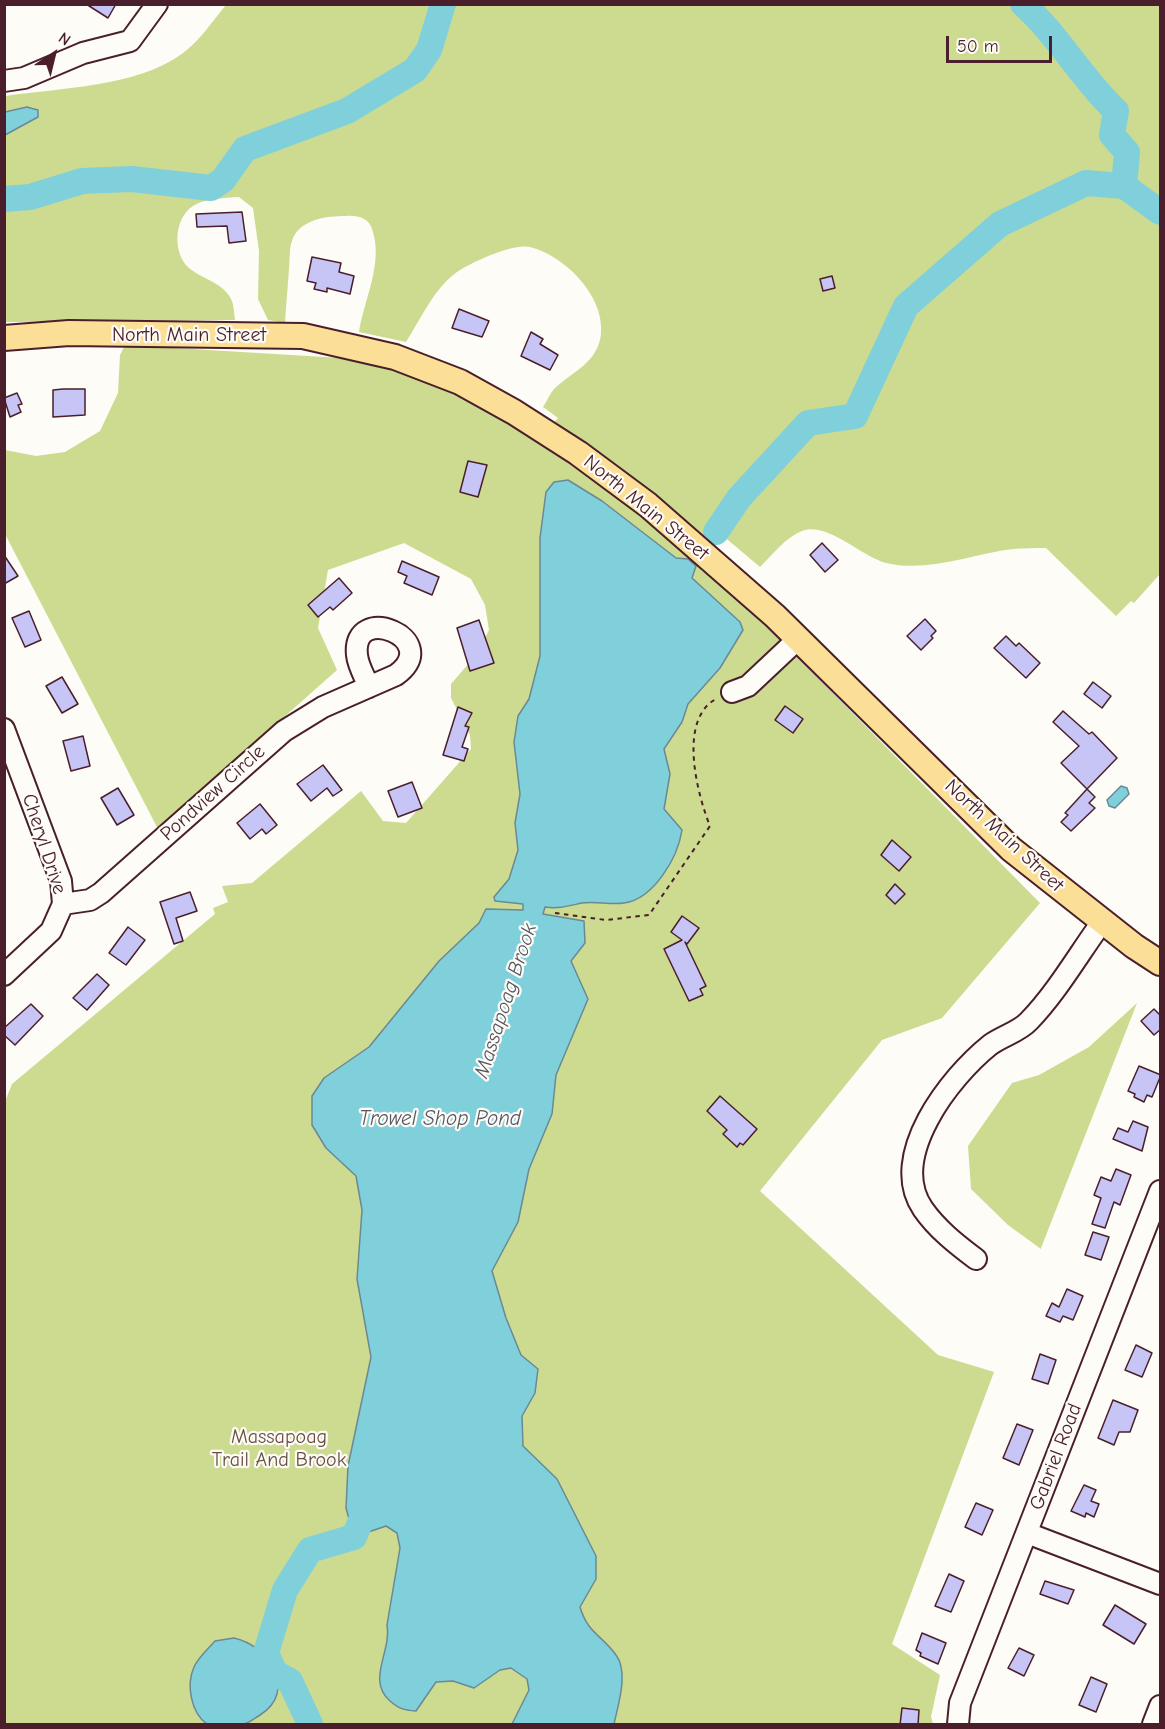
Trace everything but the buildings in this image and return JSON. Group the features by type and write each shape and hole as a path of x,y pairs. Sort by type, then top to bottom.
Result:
{"main road":[{"name":"North Main Street","path":"4,338 69,333 303,336 406,361 460,382 514,412 578,453 648,505 798,639 1011,849 1102,922 1161,963"}],"street":[{"path":"4,81 24,78 83,53 130,41 158,4"},
{"path":"732,692 748,686 798,639"},
{"name":"Pondview Circle","path":"63,904 90,900 101,893 285,731 323,707 369,687"},
{"name":"Cheryl Drive","path":"4,729 61,882 63,904 51,931 4,975"},
{"path":"976,1259 946,1237 921,1207 910,1175 919,1138 960,1072 992,1044 1027,1024 1102,922"},
{"name":"Gabriel Road","path":"958,1725 960,1704 1161,1191"},
{"path":"1027,1533 1161,1584"},
{"path":"1153,1725 1161,1707"}],"path":[{"path":"555,913 606,920 649,915 710,826 701,804 694,763 697,724 710,702 732,692"}],"green space":[{"name":"Massapoag Trail And Brook","path":"226,5 1160,5 1160,574 1134,603 1131,601 1116,616 1046,548 1013,549 950,562 918,566 902,565 886,563 833,535 811,529 790,537 760,567 722,535 701,570 740,599 1040,903 942,1018 882,1040 760,1191 938,1355 994,1372 892,1644 940,1675 931,1717 933,1724 5,1724 4,1104 12,1084 215,914 213,908 228,902 222,886 252,883 361,791 383,821 406,823 471,749 470,735 451,698 451,684 477,654 489,630 485,605 471,579 404,543 328,570 318,628 337,670 158,829 5,534 5,450 36,456 65,452 100,431 118,393 120,355 125,345 391,361 540,438 558,418 543,407 550,395 555,388 590,359 599,344 601,334 601,320 590,292 569,268 530,247 503,251 457,272 441,286 406,342 359,332 372,281 376,255 375,242 368,222 362,218 350,216 314,220 307,223 296,234 290,251 285,323 268,320 258,299 259,251 253,208 239,197 210,200 193,206 182,219 178,236 180,254 184,262 194,272 226,292 232,302 235,320 5,322 4,135 25,122 33,107 5,112 5,96 73,88 144,73 183,53 201,36"},
{"path":"1137,1003 1041,1249 1008,1225 971,1189 968,1146 1012,1083 1039,1075 1089,1047"}],"water":[{"path":"27,107 38,110 38,117 5,135 5,112"},
{"name":"Trowel Shop Pond","path":"568,480 602,501 676,558 688,559 696,566 692,578 740,622 743,630 720,668 688,704 682,722 664,749 670,774 664,809 682,830 680,841 663,875 645,894 635,900 624,903 587,903 545,907 543,914 584,921 585,943 571,961 588,999 556,1075 552,1114 529,1169 518,1222 492,1271 506,1318 521,1355 538,1369 535,1393 522,1416 523,1446 557,1479 596,1556 596,1579 580,1607 591,1629 616,1655 622,1670 622,1679 614,1724 512,1724 529,1690 527,1679 511,1668 500,1670 474,1688 453,1681 436,1682 416,1711 402,1709 393,1704 383,1693 380,1684 400,1548 397,1533 386,1526 354,1537 346,1508 348,1466 371,1357 357,1279 362,1210 356,1176 326,1148 312,1125 312,1096 324,1078 369,1047 439,961 479,923 486,909 523,910 523,904 495,901 494,897 509,879 518,850 515,823 520,794 514,742 518,716 529,699 540,656 540,538 546,492 554,482"},
{"path":"1121,786 1127,788 1129,794 1115,808 1109,806 1107,800"},
{"path":"234,1638 259,1650 268,1660 275,1670 278,1682 277,1694 271,1705 246,1723 230,1726 207,1724 197,1713 190,1690 194,1667 215,1641"}],"waterway":[{"path":"4,199 30,197 82,181 132,179 211,188 223,180 245,149 347,111 415,70 429,50 443,4"},
{"path":"1023,4 1036,16 1116,111 1112,135 1127,152 1124,186"},
{"name":"Massapoag Brook","path":"716,532 739,498 808,423 855,416 906,306 1000,224 1086,183 1124,186 1160,212"},
{"name":"Massapoag Brook","path":"310,1724 290,1681 275,1673 266,1653 285,1590 310,1550 354,1537 367,1506"}]}
